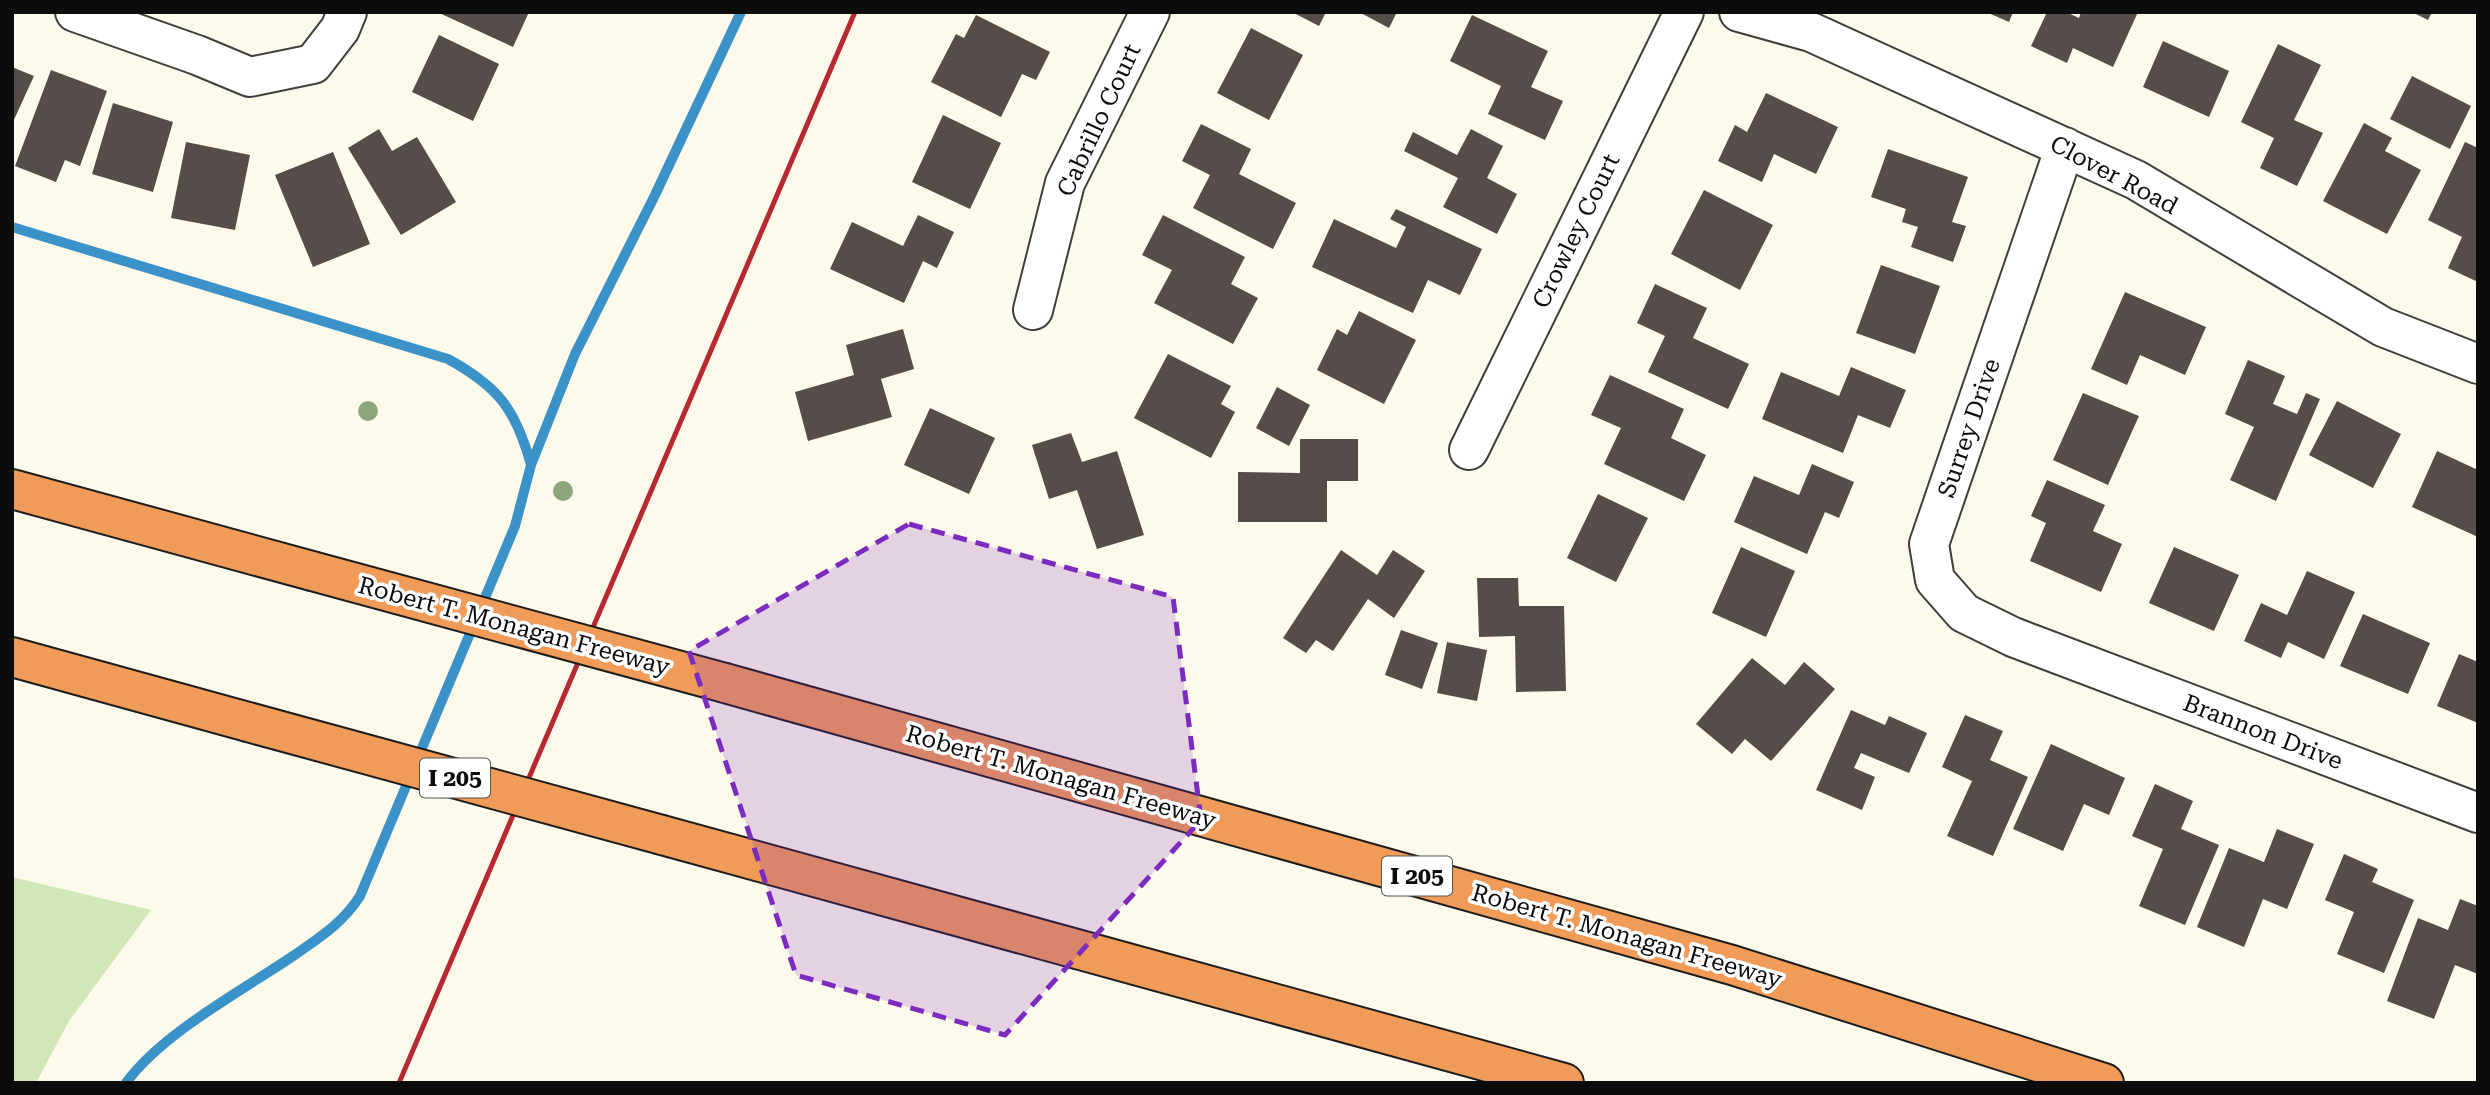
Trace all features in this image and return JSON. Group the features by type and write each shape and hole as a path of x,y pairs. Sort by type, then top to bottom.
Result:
{"highway":[{"path":"12,467 109,516"},
{"name":"Robert T. Monagan Freeway","path":"12,489 725,683 1719,961 1886,1011 2104,1083"},
{"name":"I 205","path":"12,657 1564,1083"},
{"path":"12,669 55,668"}],"street":[{"path":"75,12 250,77 313,64 340,29 347,12"},
{"name":"Cabrillo Court","path":"1033,310 1065,184 1150,12"},
{"name":"Crowley Court","path":"1469,450 1684,12"},
{"name":"Clover Road","path":"1739,12 1811,32 2136,180 2383,327 2478,364"},
{"name":"Surrey Drive","path":"2049,651 2013,638 1964,613 1935,580 1929,544 2065,148"},
{"name":"Brannon Drive","path":"2049,651 2478,813"}],"highlighted area":[{"path":"909,524 1173,597 1201,820 1005,1035 796,975 689,651"}],"green space":[{"path":"12,877 151,910 69,1021 36,1083 12,1083"}],"building":[{"path":"437,12 529,12 513,47"},
{"path":"1292,12 1326,12 1319,26"},
{"path":"1359,12 1397,12 1389,28"},
{"path":"1986,12 2013,12 2009,22"},
{"path":"2047,12 2066,12 2079,18 2081,12 2138,12 2113,67 2073,48 2067,63 2031,46"},
{"path":"2412,12 2432,12 2428,20"},
{"path":"976,15 1050,52 1036,80 1022,74 1001,117 931,82 956,34 964,38"},
{"path":"1472,15 1548,51 1531,87 1563,101 1545,140 1488,114 1501,86 1450,61"},
{"path":"1251,28 1303,55 1269,120 1217,93"},
{"path":"439,35 499,64 473,121 412,92"},
{"path":"2163,41 2229,71 2209,117 2143,87"},
{"path":"2278,44 2321,65 2294,120 2323,133 2297,186 2260,168 2274,138 2241,122"},
{"path":"12,67 34,76 12,124"},
{"path":"51,70 107,91 80,166 65,160 56,182 15,166"},
{"path":"2412,76 2471,106 2450,149 2390,119"},
{"path":"1766,93 1838,127 1816,174 1774,154 1762,182 1718,161 1735,125 1747,132"},
{"path":"113,103 173,122 153,192 92,174"},
{"path":"943,115 1001,143 970,209 912,182"},
{"path":"2364,123 2392,138 2385,151 2421,170 2387,234 2323,201"},
{"path":"1201,124 1251,149 1239,174 1296,203 1273,249 1193,208 1210,175 1182,161"},
{"path":"379,129 392,151 417,137 456,202 401,235 348,148"},
{"path":"1471,129 1503,146 1487,178 1517,194 1497,234 1443,207 1458,178 1404,151 1413,132 1457,155"},
{"path":"186,142 250,155 235,230 171,218"},
{"path":"2465,142 2478,148 2478,282 2448,268 2462,237 2428,220"},
{"path":"1888,149 1968,177 1952,222 1966,226 1953,262 1911,247 1918,227 1902,222 1906,209 1871,197"},
{"path":"333,152 370,244 313,267 275,175"},
{"path":"1704,190 1773,225 1740,290 1671,254"},
{"path":"1396,209 1482,249 1460,295 1428,280 1413,313 1312,267 1334,219 1396,248 1406,227 1390,219"},
{"path":"918,215 954,232 937,268 923,261 904,303 830,269 852,222 903,246"},
{"path":"1163,215 1245,257 1231,284 1258,298 1233,344 1154,303 1172,270 1142,255"},
{"path":"1881,265 1940,286 1915,354 1856,333"},
{"path":"1655,284 1707,308 1693,338 1749,364 1728,409 1648,372 1665,336 1637,323"},
{"path":"2125,292 2206,327 2185,375 2140,355 2127,385 2091,369"},
{"path":"1359,311 1416,340 1384,404 1317,370 1337,329 1347,335"},
{"path":"903,329 914,369 881,379 892,417 808,441 795,392 854,375 846,345"},
{"path":"1168,354 1231,386 1221,404 1235,412 1211,458 1134,418"},
{"path":"2248,360 2285,376 2273,404 2297,414 2306,393 2320,399 2276,501 2230,480 2254,427 2225,414"},
{"path":"1851,367 1906,390 1890,428 1858,415 1843,453 1762,419 1781,372 1839,396"},
{"path":"1610,375 1684,409 1671,438 1706,455 1684,501 1604,464 1621,428 1591,415"},
{"path":"1277,387 1310,405 1289,446 1256,428"},
{"path":"2083,393 2139,416 2108,485 2053,460"},
{"path":"2337,401 2401,434 2373,488 2309,455"},
{"path":"930,408 995,438 969,494 904,465"},
{"path":"1071,433 1082,462 1117,451 1144,535 1097,549 1077,490 1049,499 1032,445"},
{"path":"1300,439 1358,439 1358,481 1327,481 1327,522 1238,522 1238,472 1300,473"},
{"path":"2437,451 2478,470 2478,537 2412,507"},
{"path":"1812,464 1854,482 1839,518 1825,512 1807,554 1734,522 1754,476 1799,495"},
{"path":"2047,480 2105,505 2093,531 2122,544 2101,592 2030,561 2046,523 2031,516"},
{"path":"1598,494 1648,518 1616,582 1567,558"},
{"path":"1741,547 1795,571 1766,637 1712,613"},
{"path":"2174,547 2239,575 2214,631 2149,603"},
{"path":"1341,550 1377,575 1393,550 1425,571 1394,618 1368,599 1333,651 1316,640 1306,653 1283,638"},
{"path":"2307,571 2355,592 2324,659 2288,642 2281,658 2244,641 2261,603 2287,615"},
{"path":"1477,578 1518,578 1519,606 1564,606 1566,691 1516,692 1515,636 1479,637"},
{"path":"2363,614 2430,643 2408,694 2340,666"},
{"path":"1401,630 1438,643 1422,689 1385,675"},
{"path":"1447,642 1487,650 1477,701 1437,693"},
{"path":"2459,654 2478,662 2478,723 2437,706"},
{"path":"1752,658 1785,685 1804,662 1835,689 1771,761 1745,739 1732,754 1696,724"},
{"path":"1851,710 1885,725 1889,716 1927,733 1909,773 1861,753 1854,768 1875,777 1862,810 1816,790"},
{"path":"1965,715 2003,731 1990,760 2028,777 1993,856 1947,836 1972,781 1942,767"},
{"path":"2051,744 2125,778 2109,815 2084,804 2063,851 2013,829"},
{"path":"2155,784 2193,801 2181,829 2219,845 2185,925 2139,906 2163,849 2132,836"},
{"path":"2277,829 2314,844 2287,909 2263,899 2244,947 2197,927 2229,848 2264,862"},
{"path":"2344,854 2378,869 2372,882 2414,900 2384,973 2337,954 2354,912 2325,900"},
{"path":"2460,899 2478,906 2478,974 2455,965 2434,1019 2387,1001 2418,918 2448,930"}],"waterway":[{"path":"126,1083 141,1065 181,1030 330,929 360,896 515,526 531,465 575,354 655,195 741,12"},
{"path":"12,227 448,359 493,390 503,402 519,429 531,465"}],"railway":[{"path":"399,1083 855,12"}]}
